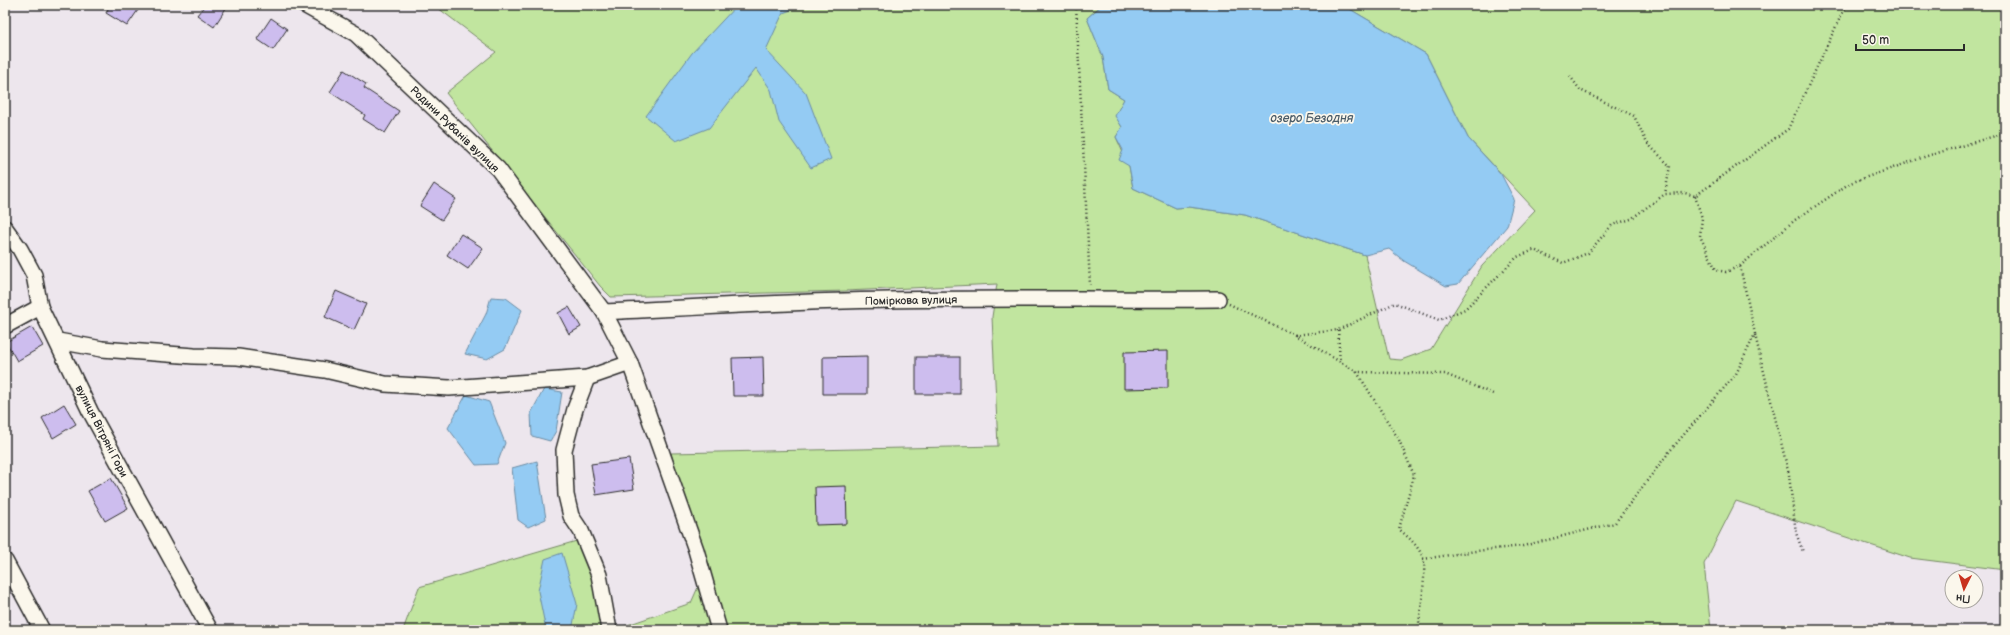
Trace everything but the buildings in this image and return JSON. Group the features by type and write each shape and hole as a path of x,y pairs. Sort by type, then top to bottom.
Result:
{"street":[{"name":"Родини Рубанів вулиця","path":"304,5 356,34 498,169 604,312 630,363 696,550 719,630"},
{"name":"вулиця Вітряні Гори","path":"5,228 20,249 34,275 40,307 58,341 90,412 210,630"},
{"name":"Поміркова вулиця","path":"604,312 852,300 1013,298 1090,300 1218,299"},
{"path":"5,326 40,307"},
{"path":"58,341 102,349 194,356 238,357 325,370 386,384 449,388 587,378 630,363"},
{"path":"587,378 575,409 564,450 566,495 571,516 581,531 598,575 609,630"},
{"path":"5,560 42,630"}],"path":[{"path":"1076,5 1090,300"},
{"path":"1696,196 1788,129 1846,5"},
{"path":"1570,76 1580,90 1634,116 1647,143 1670,166 1665,194"},
{"path":"1696,196 1702,218 1700,236 1716,270 1726,272 1740,266 1796,220 1850,183 1927,156 2005,132"},
{"path":"1295,335 1338,330 1395,303 1439,320 1465,309 1517,258 1534,250 1563,264 1588,253 1612,224 1631,219 1665,194 1685,193 1696,196"},
{"path":"1740,266 1789,475 1796,533 1803,552"},
{"path":"1218,299 1262,318 1295,335 1357,372 1399,440 1414,475 1399,529 1415,543 1423,559 1422,602 1418,630"},
{"path":"1338,330 1340,362"},
{"path":"1423,559 1476,550 1523,546 1615,523 1669,452 1736,374 1755,334"},
{"path":"1357,372 1445,374 1493,394"}],"green space":[{"path":"434,5 1102,5 1087,18 1103,57 1108,89 1124,99 1116,116 1122,127 1116,137 1129,166 1133,188 1176,208 1189,207 1245,215 1365,255 1389,359 1401,360 1431,349 1482,266 1535,210 1468,138 1426,54 1343,5 2005,5 2005,570 1910,558 1736,501 1704,564 1711,630 403,630 419,587 580,540 616,629 691,603 703,576 671,453 998,446 992,317 997,284 845,291 611,297 600,286 446,93 496,52"}],"water":[{"path":"737,5 804,5 783,13 766,50 806,93 831,159 811,168 779,122 771,90 756,68 709,128 676,141 646,116 692,53"},
{"name":"озеро Безодня","path":"1102,5 1343,5 1426,54 1468,138 1501,174 1514,199 1507,226 1458,284 1446,286 1404,261 1389,249 1365,255 1245,215 1189,207 1176,208 1133,188 1129,166 1119,160 1123,150 1116,137 1122,127 1115,116 1124,99 1108,89 1103,57 1087,18"},
{"path":"491,297 506,298 522,310 505,349 487,359 465,354 486,314"},
{"path":"544,389 562,392 556,431 550,441 532,436 531,413"},
{"path":"466,395 489,402 505,443 497,464 476,465 448,428"},
{"path":"537,461 546,519 528,527 518,520 512,468"},
{"path":"562,553 577,604 572,630 546,630 538,591 545,559"}]}
